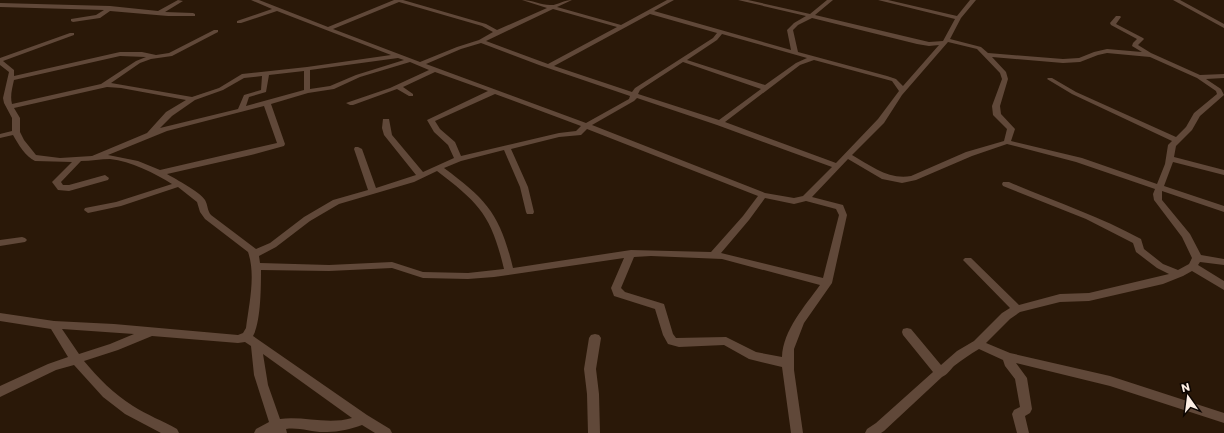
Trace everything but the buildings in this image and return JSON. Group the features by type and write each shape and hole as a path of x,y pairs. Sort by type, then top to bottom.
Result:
{"street":[{"path":"254,0 763,195 794,201 806,198 840,207 843,215 827,283 799,322 789,345 787,363 797,433"},
{"path":"327,29 399,0 484,25 494,30 496,33"},
{"path":"525,0 622,27"},
{"path":"421,64 459,48 481,42 496,33 569,0"},
{"path":"550,66 671,0"},
{"path":"741,0 917,42 929,44 945,42 979,48 1004,75 1005,81 996,106 998,117 1012,129 1007,142"},
{"path":"795,53 791,28 811,16 830,0"},
{"path":"881,0 958,18"},
{"path":"806,198 881,121 903,91 945,42 958,18 973,0"},
{"path":"1176,0 1224,26"},
{"path":"157,13 180,1"},
{"path":"0,5 110,8 193,15"},
{"path":"73,20 98,17 110,8"},
{"path":"239,22 276,9"},
{"path":"650,12 795,53 893,79 911,82"},
{"path":"1118,17 1114,22 1114,25 1141,39 1135,44 1135,46 1218,88 1221,94 1197,115 1189,128 1176,140 1170,150 1169,164 1157,194 1158,200 1192,243 1195,262 1224,286"},
{"path":"11,79 120,54 170,56 216,31"},
{"path":"254,254 273,245 307,219 328,206 422,176 458,159 507,149 559,135 572,135 578,133 586,126 632,100 637,89 715,39 721,32"},
{"path":"72,34 0,61 12,71 7,98 16,118 16,132 26,150 35,158 60,160 94,157 120,159 160,173 194,194 201,201 204,212 208,217 245,245 254,254 256,266 251,328 252,340 258,371 278,429"},
{"path":"481,42 720,123 838,166"},
{"path":"987,56 1063,61 1080,60 1102,52 1151,55"},
{"path":"97,88 132,65 154,56"},
{"path":"148,134 169,114 193,99 221,88 242,76 367,62 398,56"},
{"path":"720,123 798,64 816,58"},
{"path":"94,157 148,134 307,91 332,88 358,76 411,60"},
{"path":"682,60 766,88"},
{"path":"307,69 307,91"},
{"path":"350,103 435,70"},
{"path":"241,110 246,96 264,91 266,73"},
{"path":"1199,78 1224,76"},
{"path":"893,79 903,91"},
{"path":"1050,79 1074,94 1176,140"},
{"path":"10,107 107,85 121,86 193,99"},
{"path":"397,86 411,95"},
{"path":"458,159 452,144 437,130 431,120 466,106 494,91"},
{"path":"160,173 193,164 253,152 281,144 267,103"},
{"path":"386,121 388,136 422,176"},
{"path":"0,136 16,132"},
{"path":"847,155 885,177 902,180 913,178 969,154 1007,142 1079,160 1224,209"},
{"path":"358,149 373,192"},
{"path":"507,149 526,192 530,212"},
{"path":"80,158 56,182 61,188 68,188 105,178"},
{"path":"1170,158 1224,173"},
{"path":"438,168 477,198 490,215 500,238 509,271"},
{"path":"88,210 118,204 179,184"},
{"path":"1006,184 1076,212 1127,235 1138,241 1139,250 1160,266 1179,274"},
{"path":"713,256 746,218 763,195"},
{"path":"0,242 22,240"},
{"path":"256,266 329,268 392,265 412,273 433,276 468,276 631,253 722,256 827,283"},
{"path":"631,253 616,288 618,293 660,307 668,335 672,341 726,341 752,356 787,363"},
{"path":"968,260 1017,309"},
{"path":"879,431 961,354 978,344 1006,316 1017,309 1060,298 1089,297 1150,284 1179,274 1195,262 1224,262"},
{"path":"0,317 54,325 150,331 252,340 363,419 386,433"},
{"path":"54,325 64,344 75,359 98,382 128,409 173,433"},
{"path":"0,392 52,367 114,347 150,331"},
{"path":"907,332 941,373"},
{"path":"594,433 594,394 590,369 595,338"},
{"path":"978,344 1008,357 1110,381 1224,418"},
{"path":"1008,357 1009,363 1021,378 1026,409 1018,414 1023,433"},
{"path":"260,433 278,429 292,423 304,423 316,426 337,426 363,419"}]}
